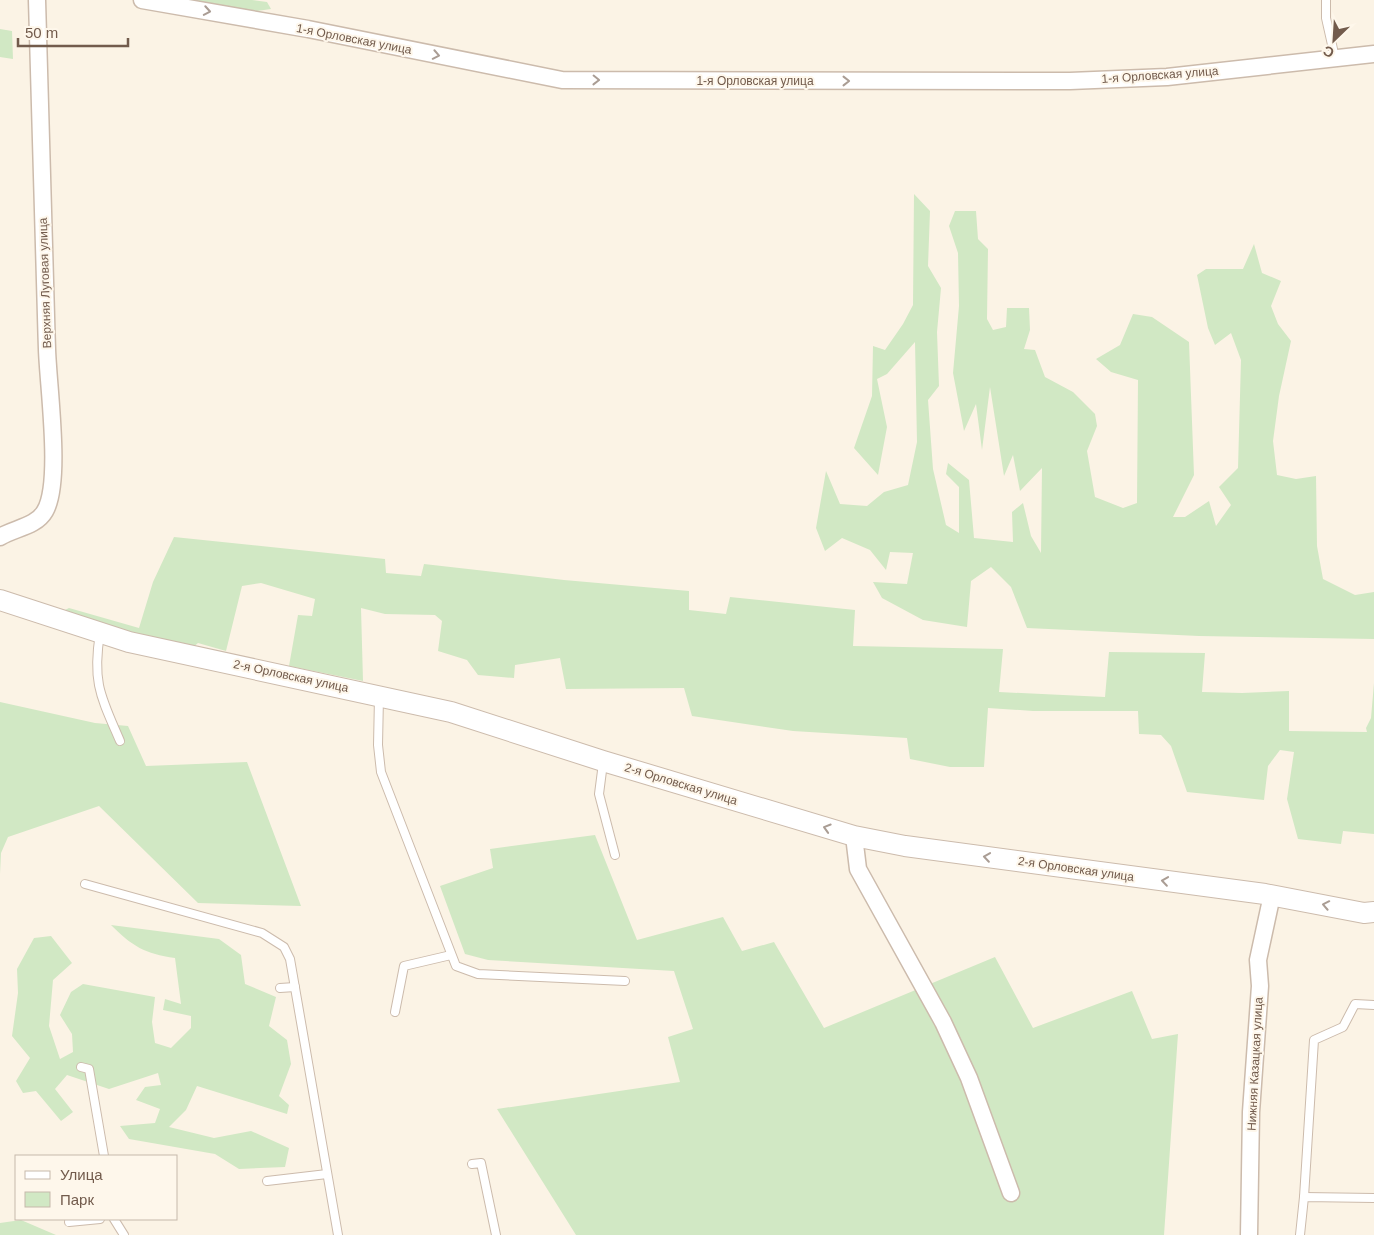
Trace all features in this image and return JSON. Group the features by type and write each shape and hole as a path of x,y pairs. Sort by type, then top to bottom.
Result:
{"street":[{"name":"Верхняя Луговая улица","path":"0,537 12,529 36,522 45,512 52,493 52,425 42,204 37,0"},
{"name":"1-я Орловская улица","path":"142,0 308,29 562,80 1070,81 1167,77 1374,54"},
{"name":"2-я Орловская улица","path":"0,600 129,642 451,712 604,761 854,836 905,846 1272,895 1364,912 1374,912"},
{"path":"854,836 858,868 943,1022 969,1078 1012,1193"},
{"name":"Нижняя Казацкая улица","path":"1248,1235 1252,1103 1260,986 1258,960 1272,895"}],"lane":[{"path":"1326,0 1326,18 1335,58"},
{"path":"100,632 96,660 99,693 120,741"},
{"path":"379,695 378,745 381,772 456,966 478,974 625,981"},
{"path":"604,761 599,794 615,855"},
{"path":"85,884 262,932 284,947 290,959 338,1235"},
{"path":"395,1012 404,966 452,955"},
{"path":"280,988 295,987"},
{"path":"1300,1235 1314,1040 1343,1027 1355,1004 1374,1004"},
{"path":"81,1067 89,1070 104,1155"},
{"path":"472,1164 481,1163 496,1235"},
{"path":"267,1181 327,1174"},
{"path":"1304,1197 1374,1198"},
{"path":"69,1222 90,1220"},
{"path":"115,1220 124,1235"}],"green space":[{"path":"185,0 252,0 267,2 271,9 257,11"},
{"path":"0,29 12,31 13,59 0,57"},
{"path":"914,194 930,211 928,266 941,288 937,332 939,386 928,400 933,469 946,525 959,533 959,487 946,474 948,463 969,480 974,538 1013,542 1012,512 1023,503 1031,536 1041,553 1042,468 1020,491 1013,455 1004,476 990,387 982,450 976,404 964,431 953,373 959,306 958,253 949,226 955,211 976,211 978,239 988,249 987,319 993,330 1006,327 1007,308 1029,308 1030,330 1024,349 1035,350 1045,377 1073,392 1095,414 1097,426 1087,451 1095,497 1123,508 1137,503 1138,380 1111,372 1096,359 1120,345 1133,314 1152,317 1189,342 1194,475 1173,517 1185,517 1209,501 1216,526 1231,505 1219,487 1238,468 1241,360 1231,333 1215,345 1208,328 1197,275 1206,269 1243,269 1254,244 1262,273 1281,281 1271,306 1278,324 1291,341 1279,396 1273,441 1277,475 1296,479 1316,476 1317,546 1323,579 1355,595 1374,592 1374,639 1199,636 1027,628 1011,587 991,567 971,581 967,627 923,620 882,598 873,582 907,584 913,553 890,552 886,570 870,550 842,538 825,551 816,528 826,471 840,504 867,506 884,492 908,485 917,442 915,342 887,374 877,379 887,427 878,475 854,448 872,396 873,346 885,350 903,324 913,305"},
{"path":"174,537 385,559 386,573 421,576 424,564 564,580 689,591 689,610 726,614 730,597 855,610 853,646 1003,649 999,692 1105,697 1109,652 1205,653 1202,692 1289,691 1289,731 1367,732 1366,728 1371,718 1374,683 1374,834 1343,831 1341,844 1298,839 1287,799 1294,752 1280,750 1268,766 1264,800 1187,792 1171,746 1161,735 1139,734 1138,711 1033,711 988,708 984,767 950,767 910,759 907,738 793,731 692,716 684,688 566,689 560,658 515,665 514,678 478,675 467,660 438,651 442,621 435,615 385,614 361,608 363,681 289,666 298,615 312,616 315,599 261,583 242,586 226,651 198,643 191,649 128,636 63,611 69,608 139,628 153,582"},
{"path":"0,702 95,723 128,726 146,766 247,762 301,906 198,903 99,806 8,837 1,853 0,874"},
{"path":"595,835 637,940 723,917 742,951 774,942 824,1028 995,957 1033,1028 1132,991 1152,1039 1178,1034 1164,1235 576,1235 497,1109 680,1082 668,1037 693,1029 674,971 488,960 465,954 440,886 493,868 490,849"},
{"path":"111,925 219,939 241,955 245,984 276,997 269,1026 287,1040 291,1064 279,1096 289,1105 287,1114 197,1086 186,1110 169,1127 214,1138 251,1131 289,1148 285,1167 239,1169 215,1154 129,1139 120,1126 155,1123 160,1109 136,1100 145,1087 161,1085 158,1073 109,1089 67,1075 55,1089 73,1112 61,1121 36,1091 23,1093 16,1081 30,1058 12,1036 18,993 17,969 34,938 51,936 72,963 53,980 49,1026 60,1059 73,1052 72,1034 60,1015 71,992 83,984 155,997 152,1022 155,1043 171,1048 191,1028 191,1016 163,1010 165,999 181,1004 175,958 155,954 140,948"},
{"path":"21,1220 56,1235 0,1235 0,1223"}]}
